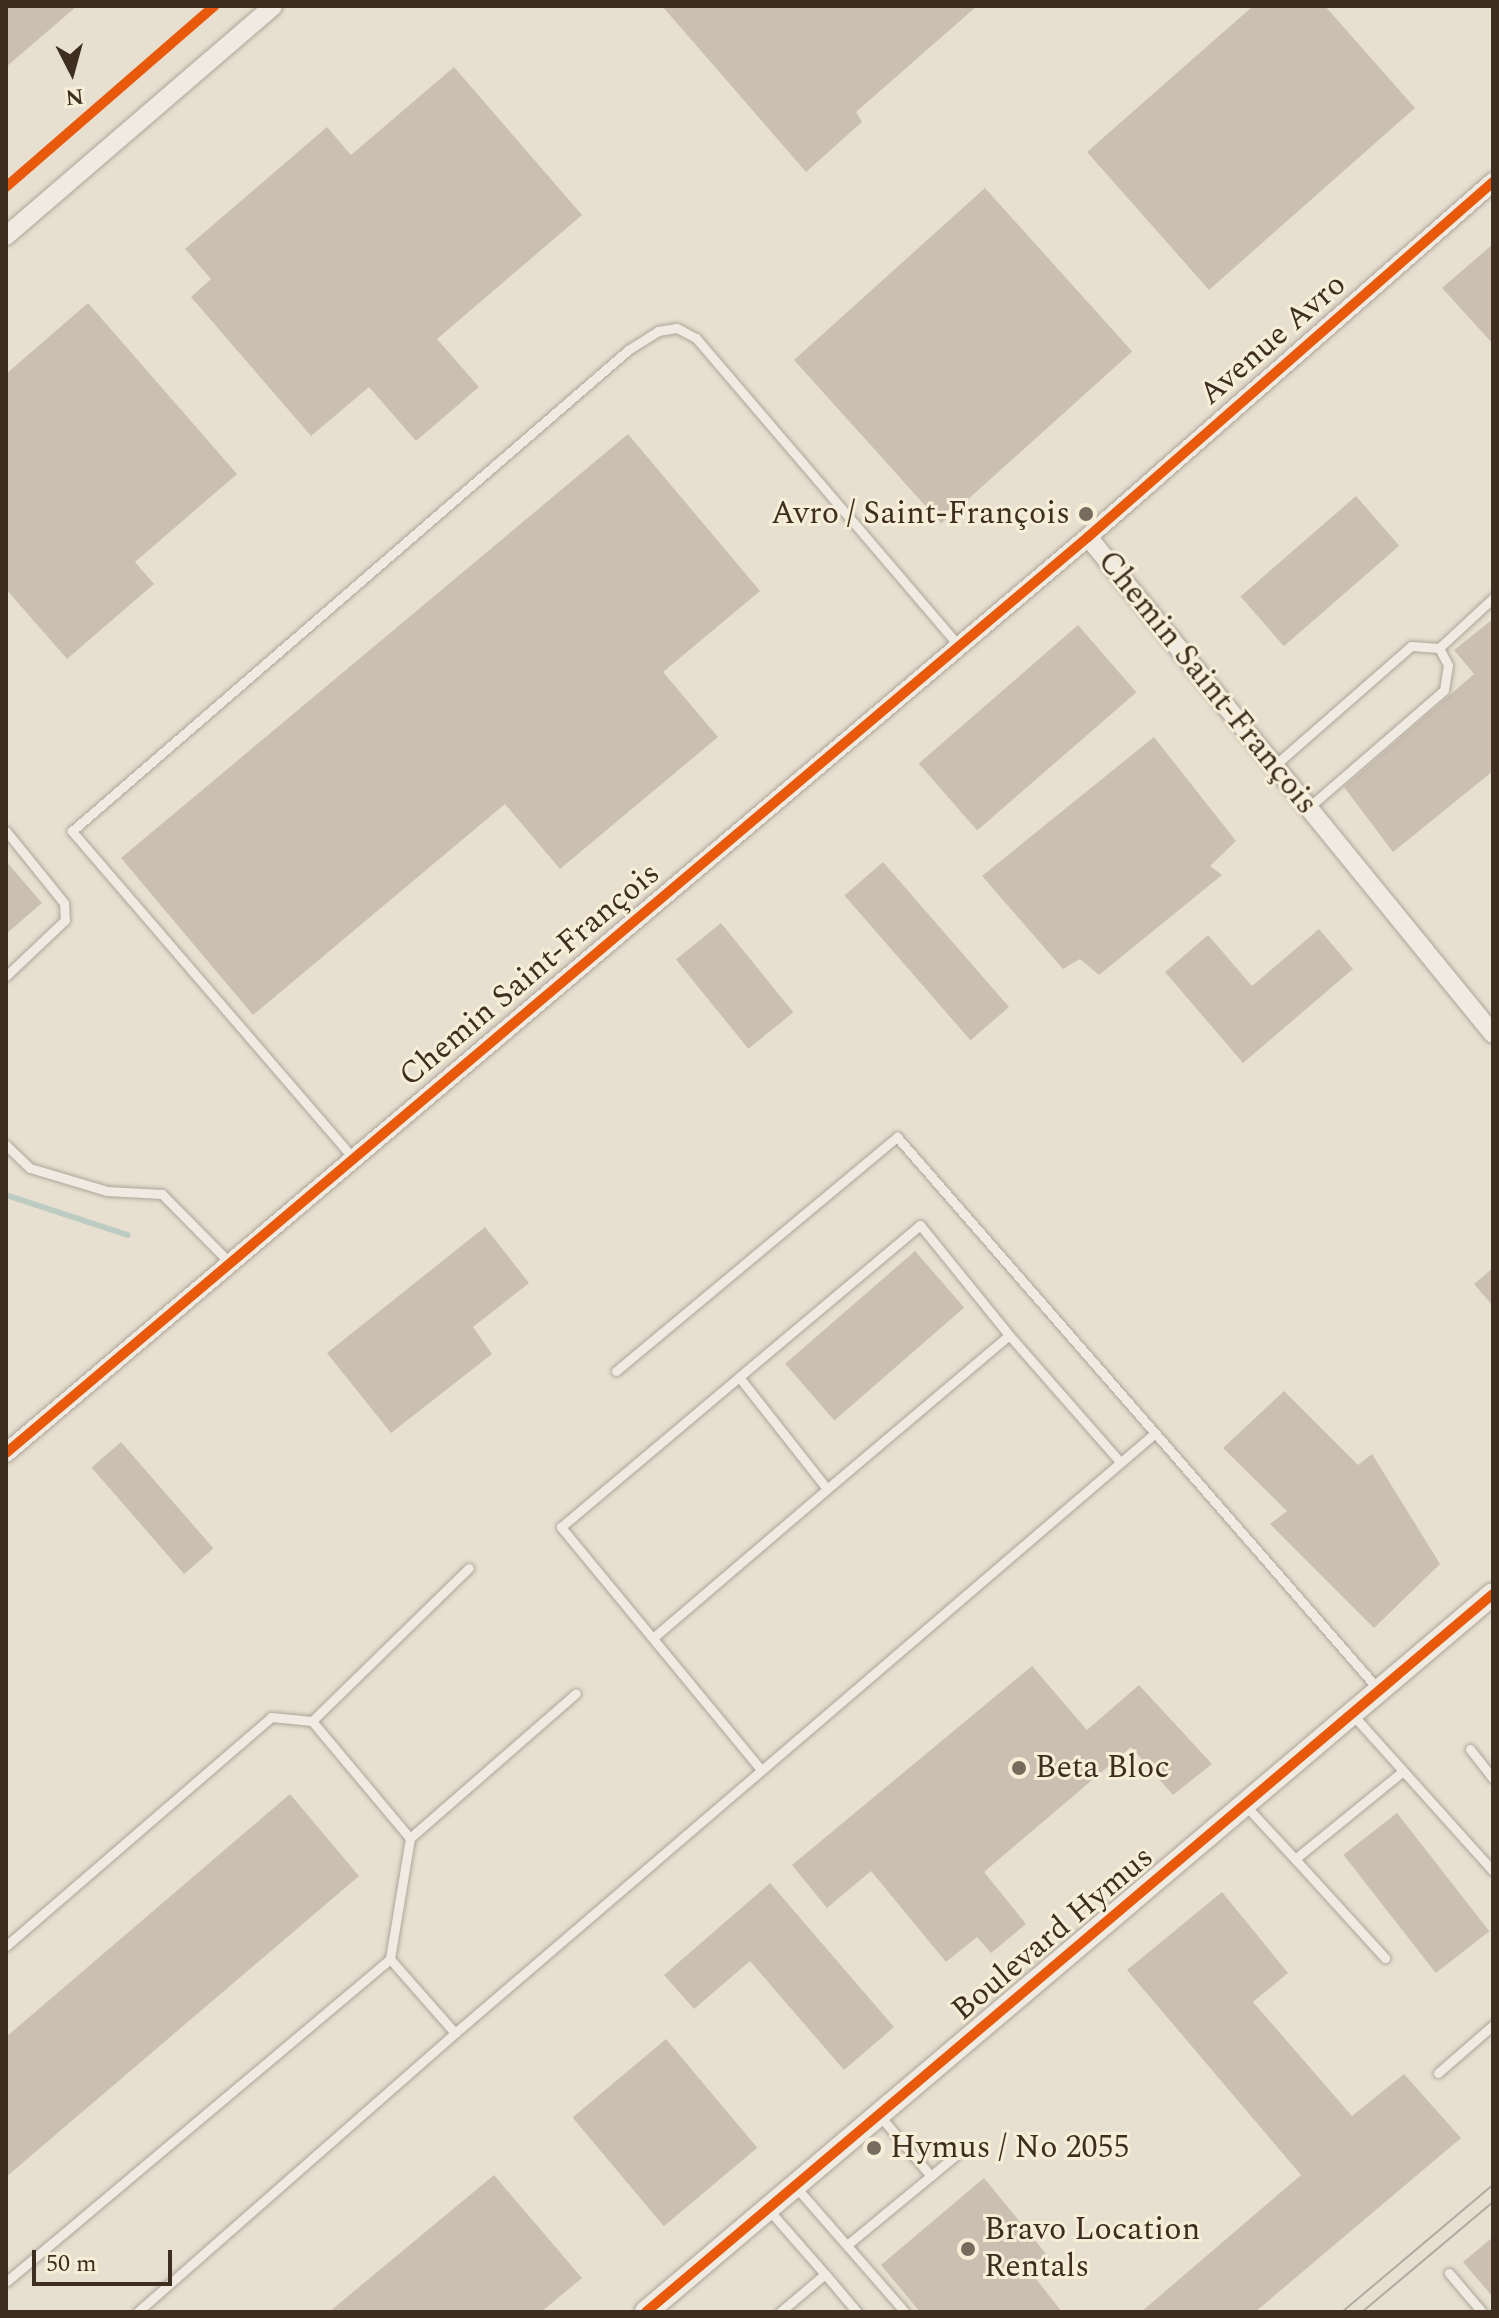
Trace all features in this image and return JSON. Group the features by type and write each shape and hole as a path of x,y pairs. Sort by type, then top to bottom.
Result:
{"street":[{"path":"6,236 273,6"},
{"name":"Avenue Avro","path":"1088,537 1493,182"},
{"name":"Chemin Saint-François","path":"6,1453 1088,537 1493,1034"},
{"name":"Boulevard Hymus","path":"646,2312 1493,1594"}],"lane":[{"path":"354,1159 72,831 628,350 658,331 677,328 696,338 959,646"},
{"path":"1274,766 1411,646 1439,648 1493,598"},
{"path":"1308,808 1444,690 1448,665 1439,648"},
{"path":"6,831 64,903 65,920 6,976"},
{"path":"616,1371 897,1137 1380,1692"},
{"path":"6,1145 30,1168 107,1191 162,1194 230,1263"},
{"path":"758,1766 561,1527 920,1225 1009,1335 1120,1462"},
{"path":"654,1637 1009,1335"},
{"path":"739,1377 827,1489"},
{"path":"137,2312 758,1766 1155,1433"},
{"path":"312,1721 469,1568"},
{"path":"6,2282 390,1959 410,1838 576,1693"},
{"path":"1353,1715 1493,1873"},
{"path":"6,1946 271,1717 312,1721 410,1838"},
{"path":"1470,1749 1493,1778"},
{"path":"1295,1859 1403,1771"},
{"path":"1246,1806 1385,1958"},
{"path":"390,1959 455,2033"},
{"path":"1438,2073 1493,2025"},
{"path":"879,2115 931,2176"},
{"path":"847,2245 956,2155"},
{"path":"795,2186 905,2312"},
{"path":"768,2209 857,2312"},
{"path":"1449,2273 1482,2312"},
{"path":"780,2312 825,2274"}],"building":[{"path":"6,6 77,6 6,67"},
{"path":"662,6 977,6 856,112 862,122 806,172"},
{"path":"1253,6 1325,6 1415,108 1209,290 1087,152"},
{"path":"454,67 582,215 437,339 479,387 416,441 369,387 311,436 191,297 211,279 185,249 327,127 351,155"},
{"path":"985,188 1132,351 941,523 794,360"},
{"path":"1493,244 1493,344 1442,288"},
{"path":"88,303 237,474 135,562 154,584 67,659 6,589 6,374"},
{"path":"628,434 760,591 663,672 718,737 560,869 505,804 253,1015 121,858"},
{"path":"1356,496 1399,546 1284,646 1241,596"},
{"path":"1493,619 1493,771 1393,852 1344,787 1474,674 1454,650"},
{"path":"1078,625 1136,692 977,831 919,763"},
{"path":"1154,737 1236,841 1210,866 1222,875 1099,975 1080,959 1063,969 982,876"},
{"path":"6,861 42,903 6,934"},
{"path":"883,862 1009,1007 970,1040 845,895"},
{"path":"721,923 793,1012 748,1049 676,960"},
{"path":"1319,929 1353,969 1243,1063 1165,972 1208,935 1252,986"},
{"path":"485,1227 529,1283 473,1327 492,1354 391,1433 327,1353"},
{"path":"915,1251 964,1308 834,1420 785,1364"},
{"path":"1493,1268 1493,1306 1474,1284"},
{"path":"1284,1391 1358,1465 1372,1454 1440,1564 1374,1628 1270,1524 1287,1511 1223,1448"},
{"path":"121,1442 214,1548 184,1574 92,1468"},
{"path":"1032,1666 1087,1730 1139,1685 1212,1764 1173,1795 1131,1747 984,1872 1026,1924 991,1953 977,1937 946,1962 871,1871 827,1908 792,1865"},
{"path":"290,1794 359,1876 6,2177 6,2037"},
{"path":"1397,1813 1489,1931 1436,1973 1343,1855"},
{"path":"770,1883 894,2027 844,2070 750,1961 694,2009 664,1975"},
{"path":"1222,1892 1288,1973 1253,2002 1352,2116 1404,2074 1461,2138 1255,2312 1141,2312 1301,2175 1127,1970"},
{"path":"666,2039 757,2148 664,2226 573,2117"},
{"path":"494,2175 582,2278 541,2312 329,2312"},
{"path":"984,2178 1051,2260 1033,2275 1062,2312 920,2312 881,2265"},
{"path":"1493,2237 1493,2297 1463,2262"}],"waterway":[{"path":"6,1195 128,1235"}],"tram line":[{"path":"1342,2312 1493,2185"},
{"path":"1362,2312 1493,2202"}],"cycle path":[{"path":"6,187 214,6"},
{"path":"6,1453 1088,537 1493,182"},
{"path":"646,2312 1493,1594"}],"place":[{"name":"Avro / Saint-François","path":"1086,514"},
{"name":"Beta Bloc","path":"1019,1768"},
{"name":"Hymus / No 2055","path":"874,2148"},
{"name":"Bravo Location Rentals","path":"968,2249"}]}
